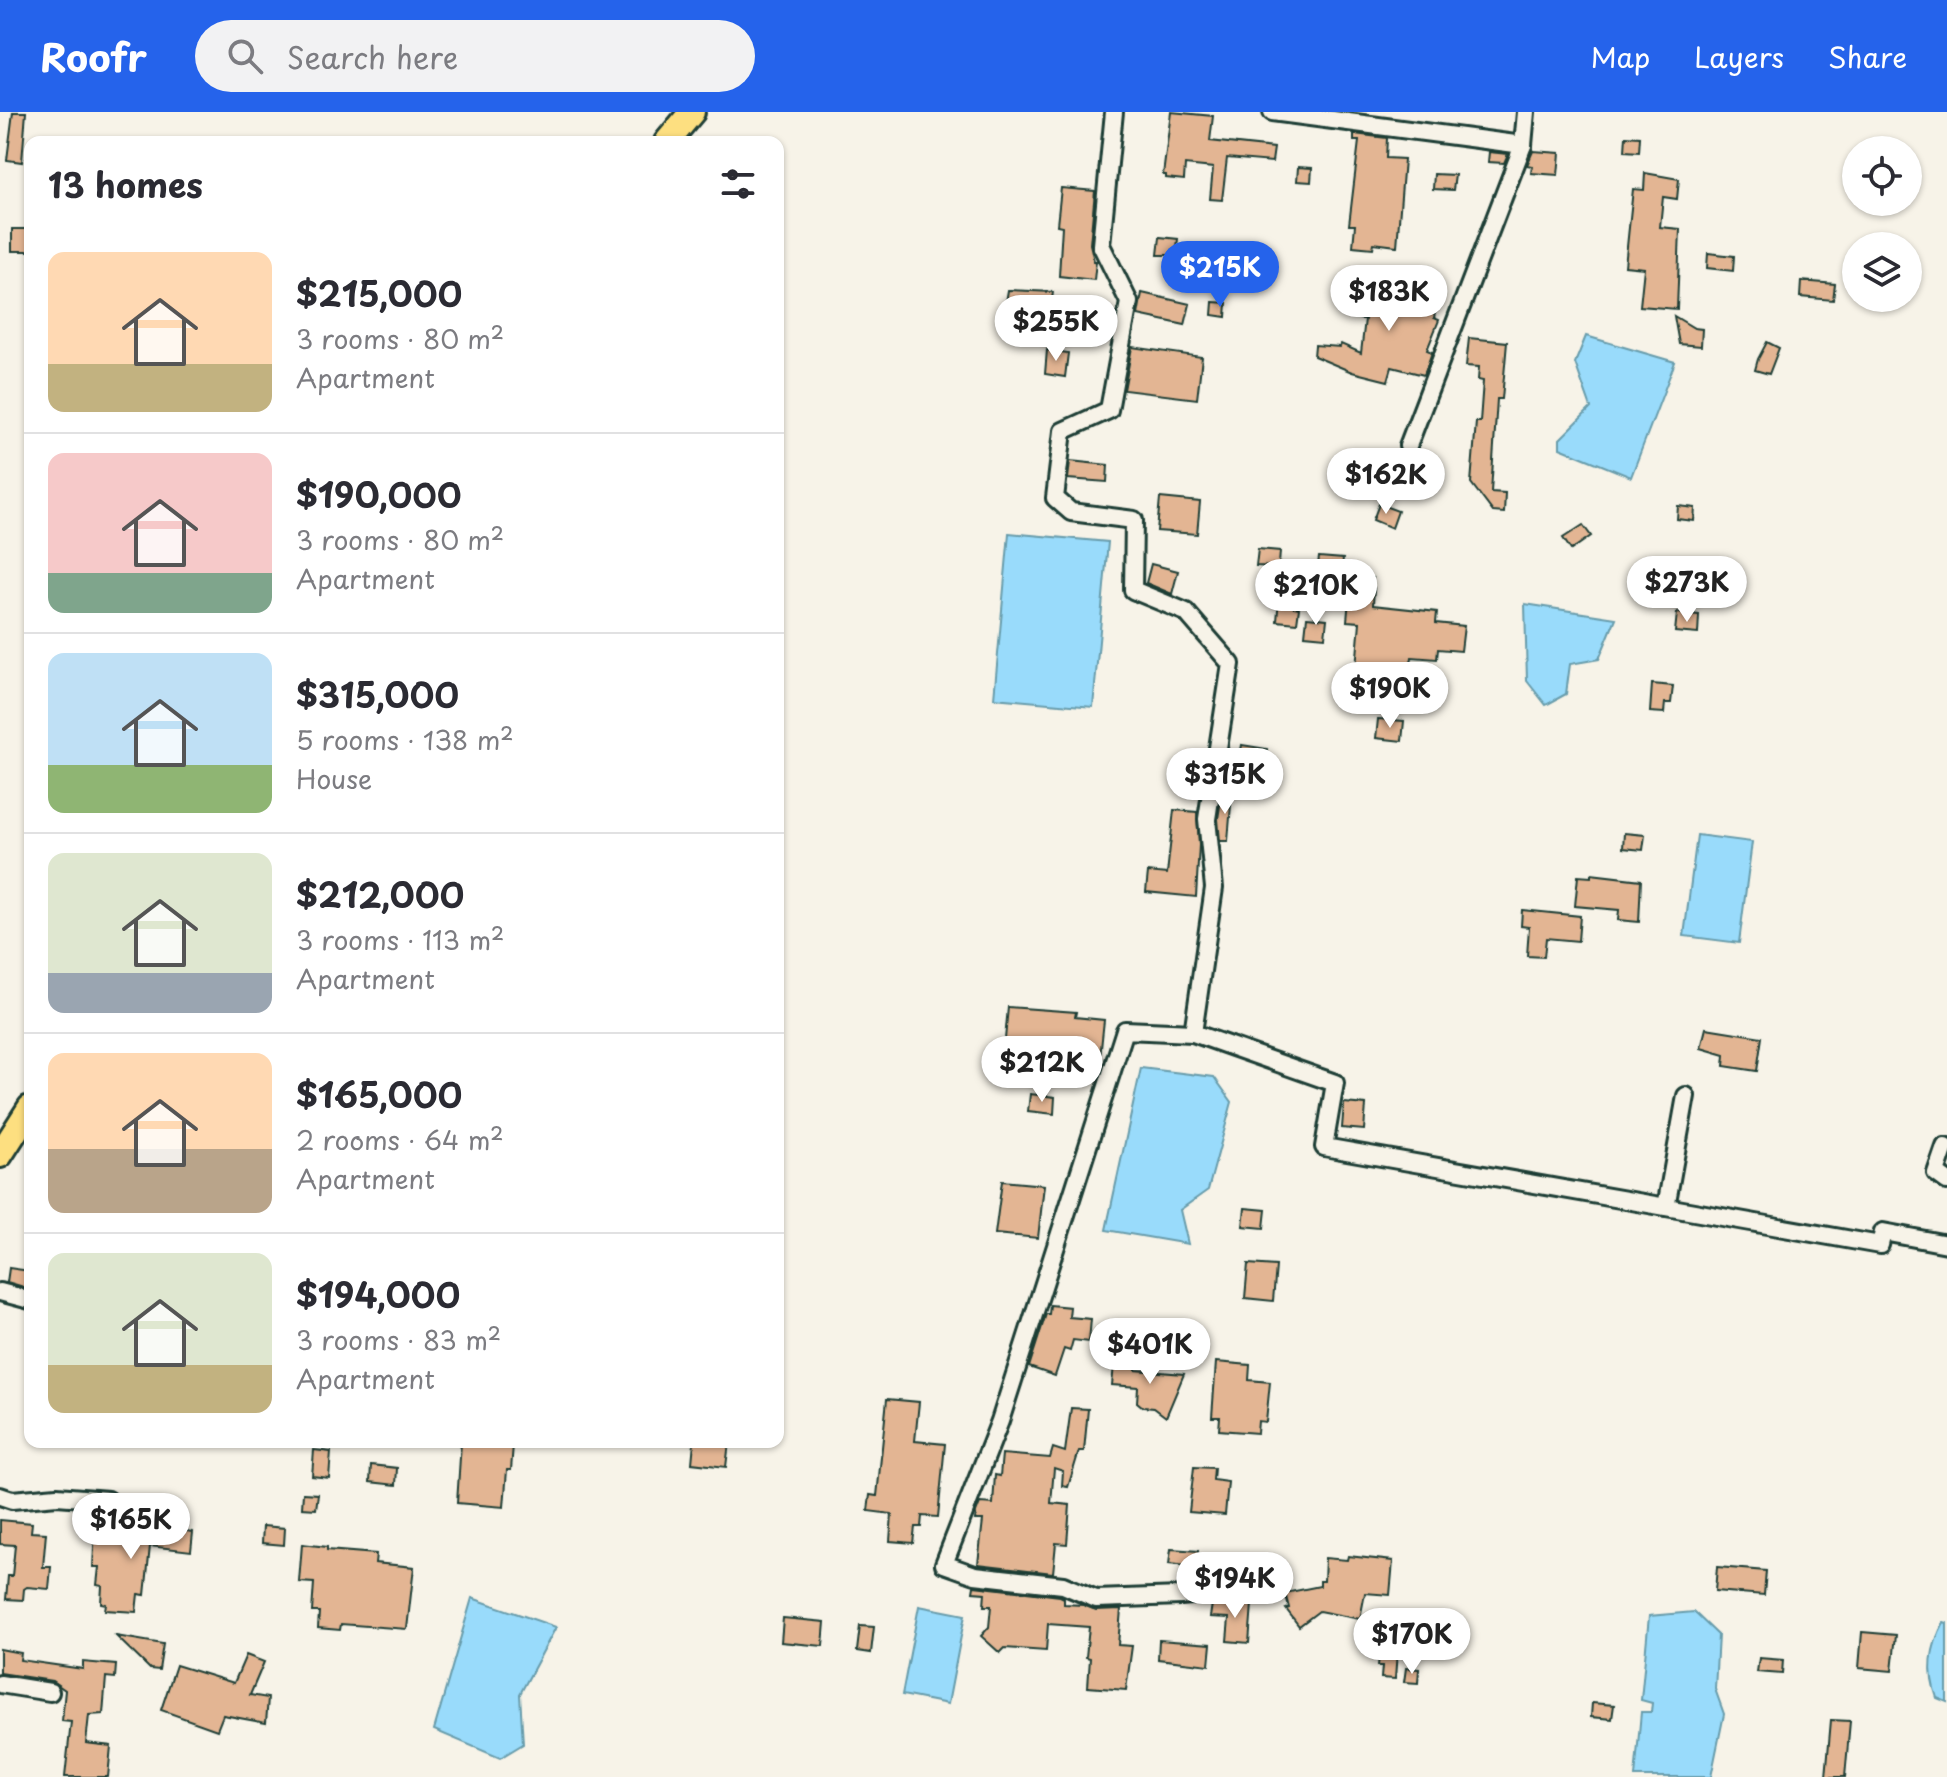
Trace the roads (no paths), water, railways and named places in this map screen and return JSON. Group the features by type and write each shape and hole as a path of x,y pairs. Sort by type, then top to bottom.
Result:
{"main road":[{"path":"672,136 692,112"},
{"path":"0,1155 24,1117"}],"street":[{"path":"1114,112 1101,245 1129,302 1109,410 1063,431 1055,498 1071,512 1134,520 1133,590 1186,612 1231,664 1207,819 1214,888 1193,1033"},
{"path":"1272,112 1523,145"},
{"path":"1408,446 1523,145 1526,112"},
{"path":"1240,1590 1096,1599 1063,1585 975,1575 944,1564 1000,1421 1125,1030 1193,1033 1335,1083 1324,1147 1880,1245 1883,1232 1947,1244"},
{"path":"1666,1207 1686,1096"},
{"path":"1945,1147 1936,1173 1947,1181"},
{"path":"0,1292 24,1298"},
{"path":"0,1496 12,1500 57,1496 108,1500"},
{"path":"0,1684 50,1692"}],"water":[{"path":"1586,336 1675,362 1631,477 1560,448 1560,439 1591,408 1575,363"},
{"path":"1009,533 1108,542 1093,707 994,698"},
{"path":"1525,604 1616,618 1599,659 1570,664 1566,694 1546,705 1527,681"},
{"path":"1697,835 1752,842 1739,943 1684,936"},
{"path":"1141,1068 1214,1077 1232,1102 1208,1190 1180,1210 1188,1244 1106,1230"},
{"path":"472,1598 556,1627 520,1694 523,1744 500,1758 434,1730"},
{"path":"919,1606 965,1615 948,1704 902,1695"},
{"path":"1694,1612 1718,1635 1715,1689 1724,1714 1711,1777 1635,1777 1641,1712 1651,1712 1652,1703 1641,1700 1649,1616"},
{"path":"1944,1622 1947,1623 1947,1702 1937,1698 1931,1669 1933,1650"}]}
